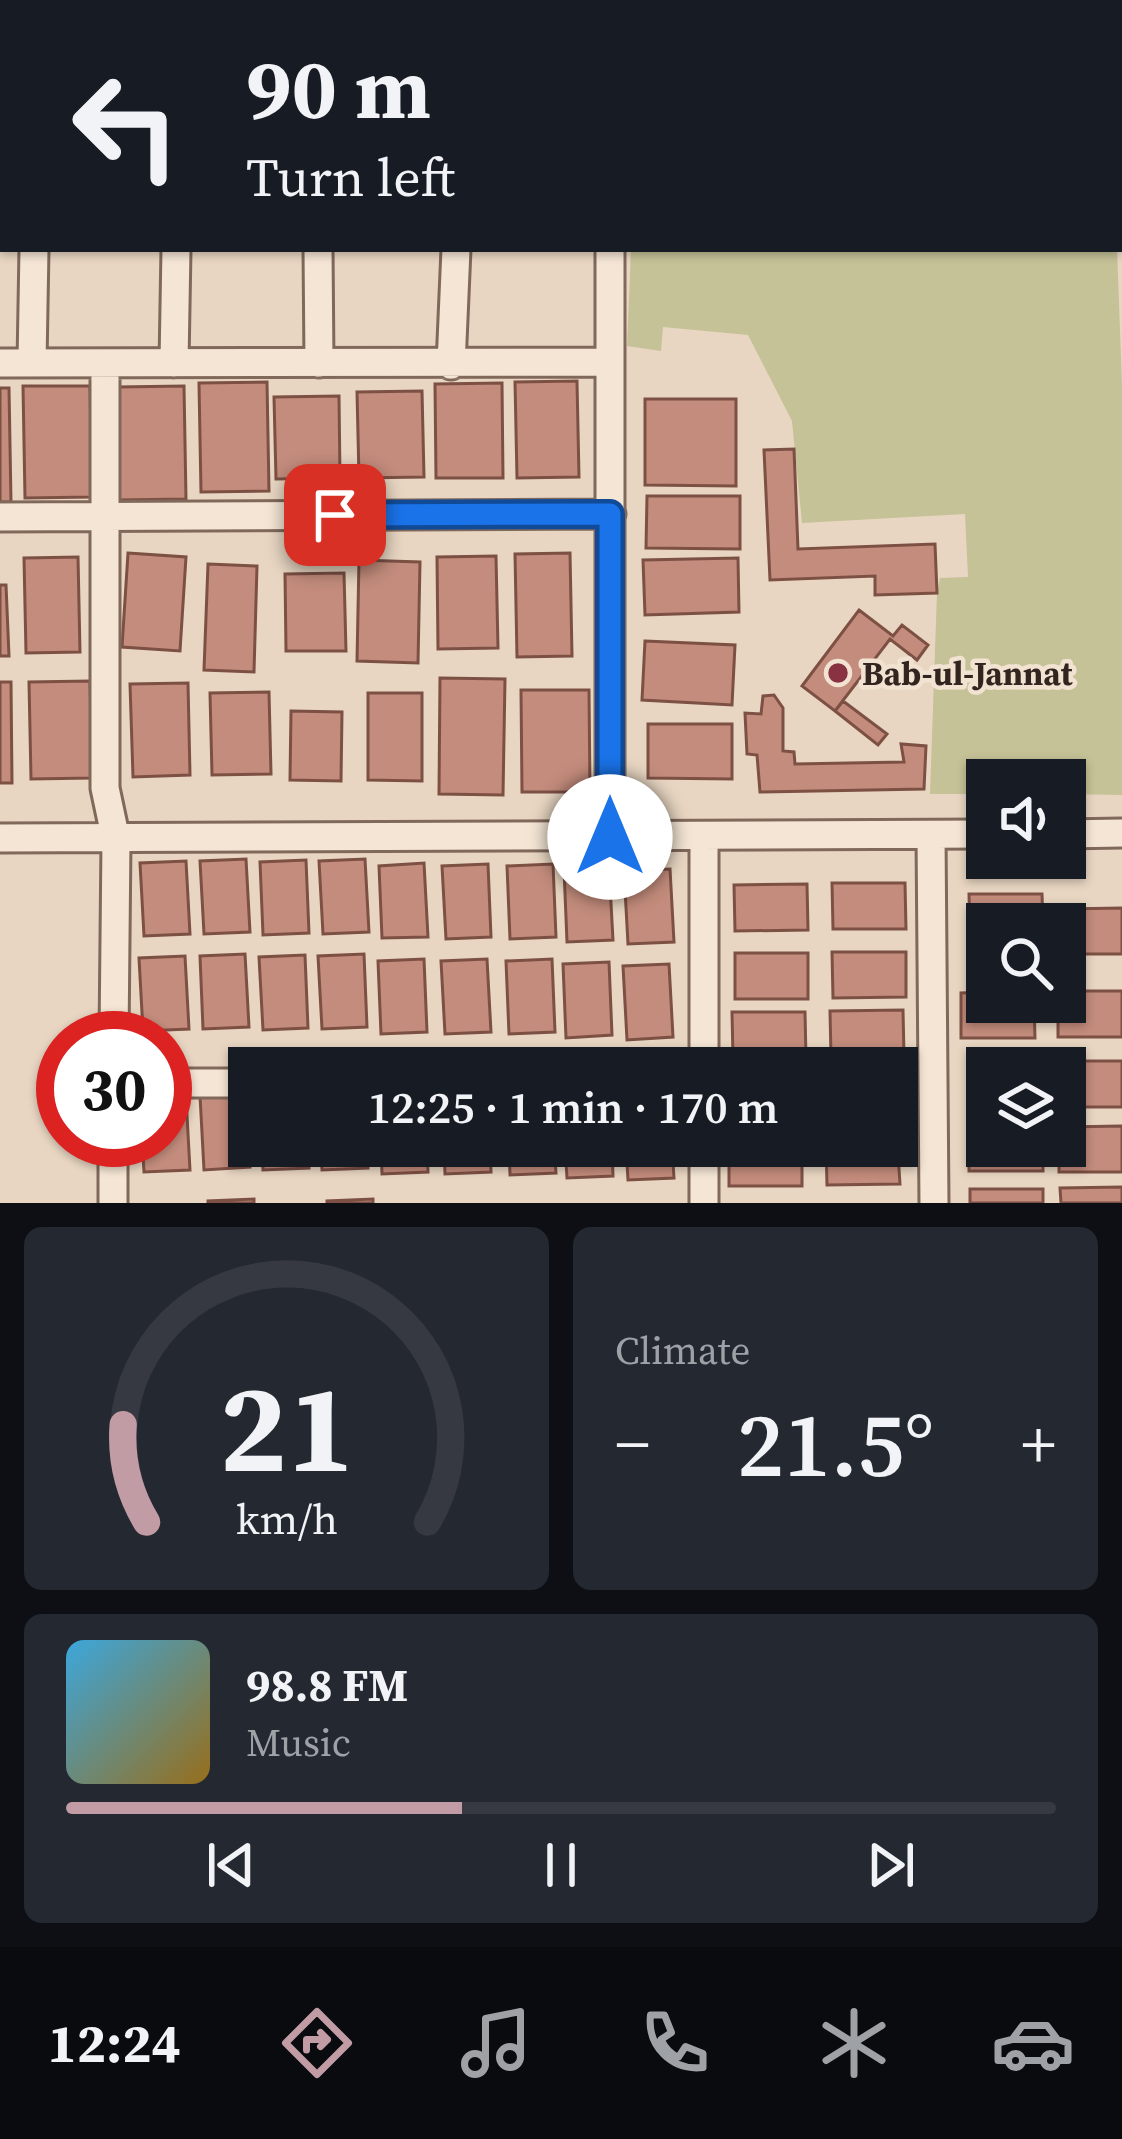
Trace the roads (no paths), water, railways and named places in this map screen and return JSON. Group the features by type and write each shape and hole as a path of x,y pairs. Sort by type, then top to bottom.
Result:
{"street":[{"path":"32,363 34,252"},
{"path":"175,363 176,252"},
{"path":"318,252 319,363"},
{"path":"451,365 456,252"},
{"path":"610,252 610,837"},
{"path":"0,363 609,362"},
{"path":"105,364 105,788 116,840 114,1011"},
{"path":"0,517 610,514"},
{"path":"1086,834 1122,833"},
{"path":"0,838 966,834"},
{"path":"932,835 934,1203"},
{"path":"704,836 704,1047"},
{"path":"192,1083 228,1083"},
{"path":"113,1167 113,1203"},
{"path":"704,1167 704,1203"}],"place":[{"name":"Bab-ul-Jannat","path":"838,673"}]}
